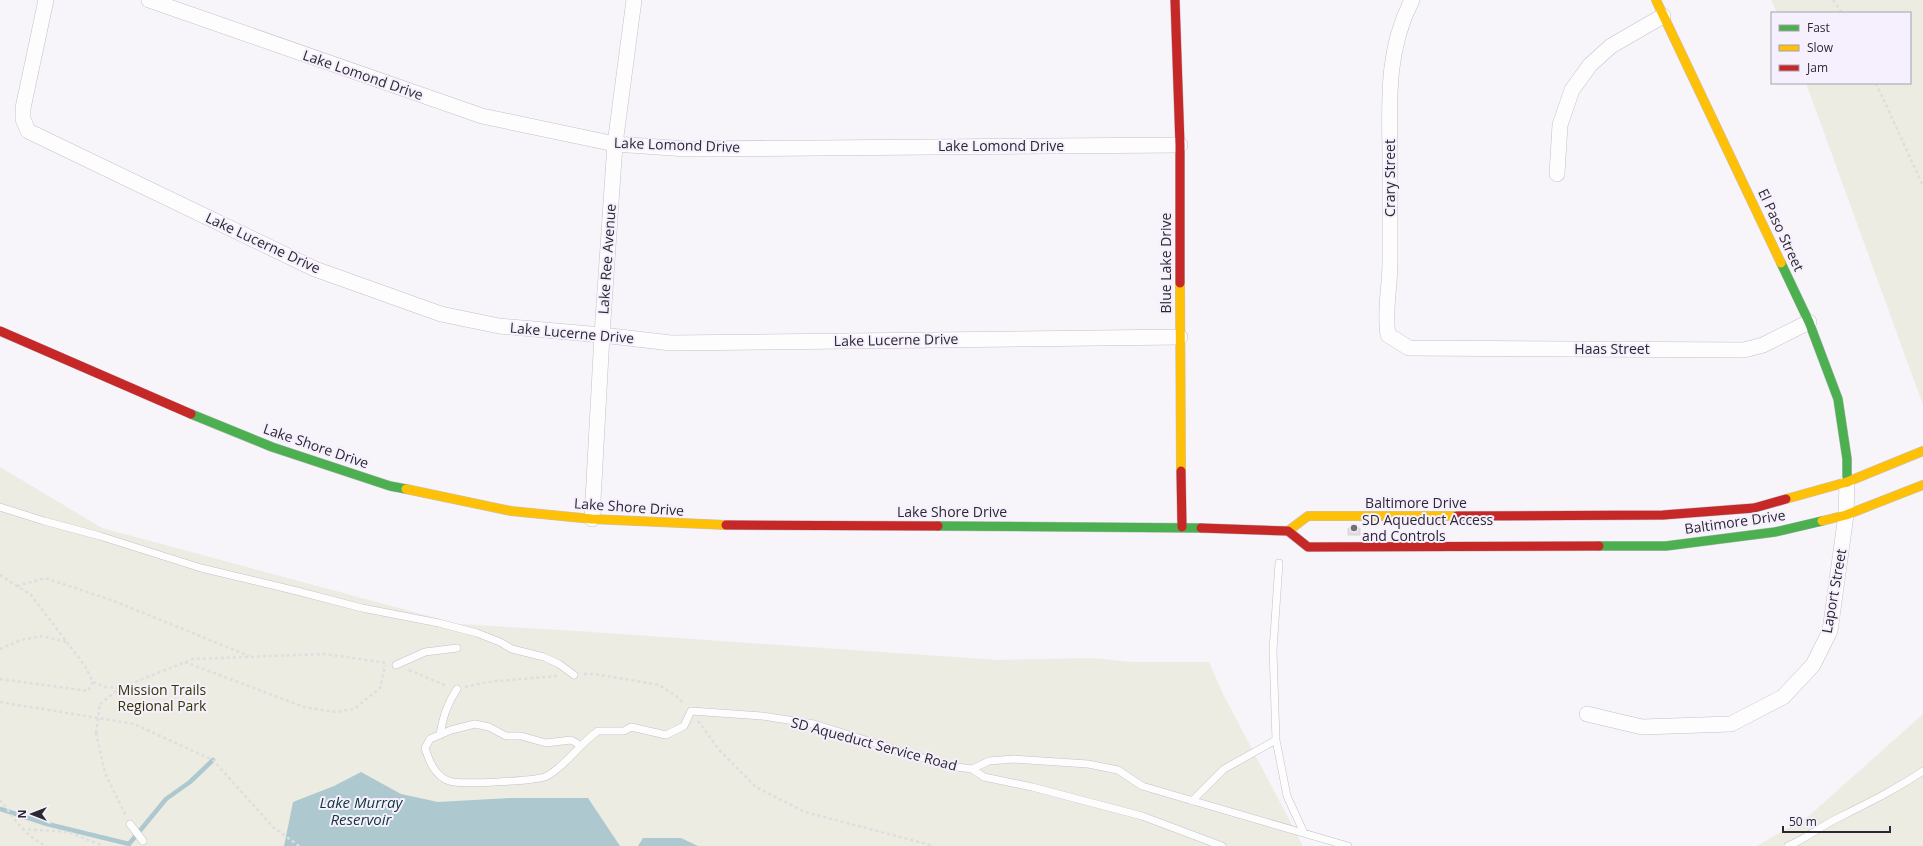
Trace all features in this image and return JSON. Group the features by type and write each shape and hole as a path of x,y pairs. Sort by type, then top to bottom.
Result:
{"main road":[{"name":"Blue Lake Drive","path":"1175,0 1180,145 1182,527"},
{"name":"El Paso Street","path":"1656,0 1809,322 1838,399 1847,459 1847,482"},
{"name":"Lake Shore Drive","path":"0,331 196,416 272,447 390,486 511,511 592,519 700,525 1182,527 1288,531"},
{"name":"Baltimore Drive","path":"1923,451 1847,482 1754,508 1663,515 1308,516 1288,531 1308,547 1666,546 1757,536 1846,515 1923,485"}],"street":[{"name":"Lake Lucerne Drive","path":"46,0 23,108 23,119 28,131 315,269 441,314 499,326 602,334 671,343 1180,337"},
{"name":"Lake Lomond Drive","path":"149,0 482,116 615,144 687,149 1180,145"},
{"name":"Lake Ree Avenue","path":"592,519 602,334 615,144 634,0"},
{"name":"Crary Street","path":"1409,348 1388,335 1386,323 1390,273 1389,82 1395,44 1412,0"},
{"path":"1557,174 1560,125 1572,90 1590,65 1611,46 1663,16"},
{"name":"Haas Street","path":"1409,348 1744,350 1763,345 1809,322"},
{"name":"Laport Street","path":"1587,714 1642,727 1731,724 1783,697 1813,665 1830,631 1846,515 1847,482"}],"lane":[{"path":"0,506 44,521 100,536 201,568 297,590 362,608 439,623 477,633 512,649 544,657 559,664 574,675"},
{"path":"1280,563 1273,650 1276,740 1287,796 1304,832"},
{"path":"396,665 425,652 457,648"},
{"path":"440,735 443,714 457,689"},
{"path":"580,745 572,740 546,743 521,736 506,736 489,727 475,724 451,730 430,738 424,748 433,767 440,776 450,782 465,783 546,776 598,731 624,730 631,727 666,735 684,726 691,711"},
{"name":"SD Aqueduct Service Road","path":"691,711 762,716 814,724 949,766 972,769 984,777 1032,787 1142,816 1222,846"},
{"path":"1192,801 1224,769 1276,740"},
{"name":"SD Aqueduct Service Road","path":"972,769 989,761 1014,759 1088,764 1118,770 1142,786 1348,846"},
{"path":"1788,846 1799,842 1836,819 1875,801 1923,771"},
{"path":"130,824 143,841"}],"path":[{"path":"1833,0 1841,12"},
{"path":"1876,84 1923,186"},
{"path":"0,575 31,595 85,666 93,682 104,687 120,688"},
{"path":"17,586 45,578 114,601 251,657"},
{"path":"0,649 21,640 42,636 66,642"},
{"path":"130,824 105,773 96,733 100,704 120,688 194,659 325,654 396,665 457,689 487,682 595,674 659,684 676,696 691,711 720,751 756,787 805,812 934,846"},
{"path":"185,662 304,707 335,712 354,709 380,688 386,663"},
{"path":"0,679 88,691 93,682"},
{"path":"0,702 134,724 213,760 273,827 298,846"},
{"path":"0,800 22,829 37,842 47,846"},
{"path":"22,829 69,832 104,846"}],"green space":[{"path":"1771,0 1923,0 1923,405 1806,84 1911,84 1911,12 1777,12"},
{"name":"Mission Trails Regional Park","path":"0,467 102,528 458,624 998,660 1093,658 1131,662 1209,662 1223,694 1303,846 0,846"},
{"path":"1923,714 1923,846 1757,846 1810,815"}],"water":[{"name":"Lake Murray Reservoir","path":"361,772 401,794 438,802 510,798 588,798 620,846 284,846 293,802 334,786"},
{"path":"643,838 681,838 698,846 638,846"}],"building":[{"path":"1348,528 1360,528 1360,535 1348,535"}],"waterway":[{"path":"0,809 47,824 129,844 166,799 190,782 213,760"}],"traffic: fast":[{"path":"1781,263 1809,322 1838,399 1847,459 1847,482"},
{"path":"191,414 272,447 390,486 406,489"},
{"path":"1599,546 1666,546 1775,532 1822,521"},
{"path":"938,526 1201,528"}],"traffic: slow":[{"path":"1656,0 1781,263"},
{"path":"1180,283 1181,471"},
{"path":"1786,499 1847,482 1923,451"},
{"path":"1822,521 1846,515 1923,485"},
{"path":"406,489 511,511 592,519 726,525"},
{"path":"1288,531 1308,516 1457,516"}],"traffic: jam":[{"path":"1175,0 1180,145 1180,283"},
{"path":"0,331 191,414"},
{"path":"1181,471 1182,527"},
{"path":"1457,516 1663,515 1754,508 1786,499"},
{"path":"726,525 938,526"},
{"path":"1201,528 1288,531"},
{"path":"1288,531 1308,547 1599,546"}],"place":[{"name":"SD Aqueduct Access and Controls","path":"1354,528"}]}
